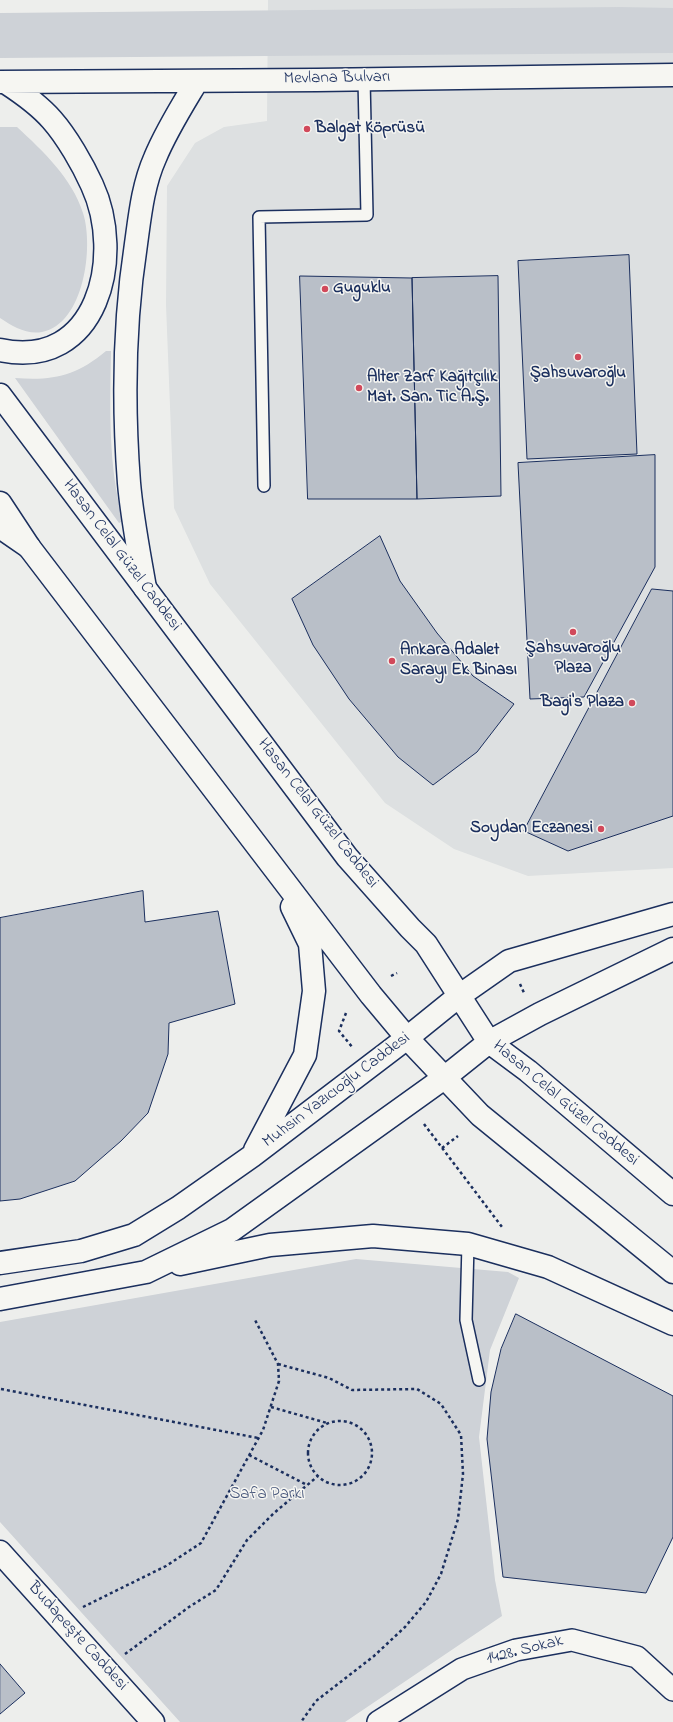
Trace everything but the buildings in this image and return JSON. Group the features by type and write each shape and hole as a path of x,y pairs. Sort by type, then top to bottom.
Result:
{"main road":[{"name":"Mevlana Bulvarı","path":"3,82 673,75"},
{"path":"144,588 129,483 126,427 128,310 134,256 146,184 154,158 197,81"},
{"path":"0,350 23,354 34,353 47,350 63,343 75,334 95,304 101,282 104,256 103,227 99,206 92,186 80,163 53,121 27,97 3,82"},
{"name":"Hasan Celal Güzel Caddesi","path":"0,395 347,857 426,944 488,1042 528,1071 673,1194"},
{"path":"0,503 29,547 371,995 407,1038 480,1115 673,1272"},
{"path":"0,528 29,547"},
{"path":"252,1156 305,1056 314,991 310,944 274,868"},
{"name":"Muhsin Yazıcıoğlu Caddesi","path":"0,1263 81,1251 134,1235 178,1208 252,1156 407,1038 458,996 509,961 673,914"},
{"path":"146,1272 232,1230 444,1078 488,1042 540,1014 673,949"},
{"path":"0,1299 146,1272 278,1244 373,1236 468,1244 548,1267 673,1324"},
{"name":"Budapeşte Caddesi","path":"0,1552 153,1722"}],"street":[{"name":"1428. Sokak","path":"378,1722 462,1669 516,1650 572,1640 637,1657 673,1690"}],"lane":[{"path":"264,486 259,217 367,215 364,79"},
{"path":"468,1244 466,1320 479,1380"}],"path":[{"path":"391,976 397,973"},
{"path":"520,984 525,995"},
{"path":"346,1013 339,1032 358,1053"},
{"path":"422,1121 505,1230"},
{"path":"442,1148 458,1136"},
{"path":"60,1619 166,1566 201,1543 263,1430 279,1381 278,1364 254,1318"},
{"path":"278,1364 329,1378 352,1390 417,1389 441,1404 461,1435 463,1474 458,1519 441,1574 426,1602 405,1627 374,1656 316,1701 301,1722"},
{"path":"1,1389 258,1438"},
{"path":"271,1407 327,1423"},
{"path":"340,1420 352,1422 363,1429 370,1440 373,1452 370,1464 364,1475 353,1482 341,1485 328,1483 318,1476 310,1466 308,1453 310,1441 317,1430 327,1423 340,1420"},
{"path":"250,1455 307,1485"},
{"path":"106,1669 189,1607 216,1590 247,1540 274,1513 318,1476"}],"shaded area":[{"path":"268,0 673,0 673,868 528,876 454,849 385,803 210,584 174,508 166,305 167,186 195,143 224,127 267,121"}],"green space":[{"path":"619,7 673,8 673,53 0,58 0,13"},
{"path":"0,127 17,127 37,146 56,166 72,188 83,213 86,228 86,263 76,300 68,315 56,326 42,332 36,333 25,331 0,318"},
{"path":"106,351 111,351 110,416 112,458 118,500 123,521 119,523 15,378 41,379 64,375 84,366"},
{"name":"Safa Parkı","path":"356,1259 508,1272 519,1278 490,1350 479,1437 495,1580 502,1616 345,1722 180,1722 0,1522 0,1322"}],"place":[{"name":"Balgat Köprüsü","path":"307,129"},
{"name":"Guguklu","path":"325,289"},
{"name":"Şahsuvaroğlu","path":"578,357"},
{"name":"Alter Zarf Kağıtçılık Mat. San. Tic A.Ş.","path":"359,388"},
{"name":"Şahsuvaroğlu Plaza","path":"573,632"},
{"name":"Ankara Adalet Sarayı Ek Binası","path":"392,661"},
{"name":"Bagi's Plaza","path":"632,703"},
{"name":"Soydan Eczanesi","path":"601,829"}]}
